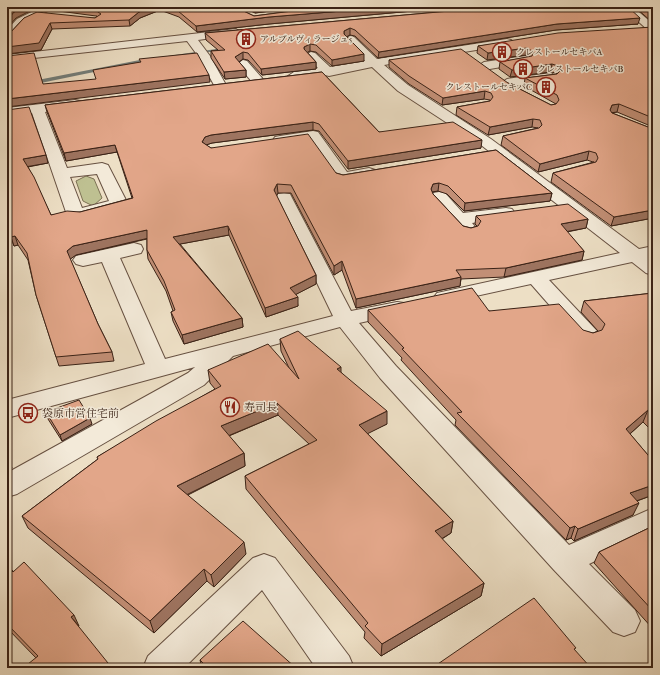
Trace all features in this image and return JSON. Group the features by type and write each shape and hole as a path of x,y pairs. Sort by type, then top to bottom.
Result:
{"street":[{"path":"630,10 652,28"},
{"path":"7,36 21,21 34,13 53,11"},
{"path":"635,28 652,28"},
{"path":"7,58 246,31"},
{"path":"191,38 202,52 220,85"},
{"path":"350,38 375,64 403,88 438,112 495,144 544,178 571,205 645,253 653,269"},
{"path":"205,87 329,72 517,41"},
{"path":"462,49 507,83 524,93"},
{"path":"310,55 329,72"},
{"path":"484,66 526,60"},
{"path":"243,64 258,81"},
{"path":"507,83 551,77"},
{"path":"7,112 90,102"},
{"path":"438,112 461,108"},
{"path":"37,109 61,174"},
{"path":"267,142 313,135 343,177 382,171"},
{"path":"475,154 495,144"},
{"path":"439,197 465,225 523,211"},
{"path":"284,198 345,319 388,372 565,561 624,620"},
{"path":"547,208 571,205"},
{"path":"83,260 134,249"},
{"path":"7,409 345,319 645,253"},
{"path":"109,255 158,369"},
{"path":"535,277 589,336"},
{"path":"7,486 196,379 225,352"},
{"path":"565,561 653,520"},
{"path":"160,668 264,568 337,668"}],"green space":[{"path":"86,176 94,179 102,198 93,206 83,201 76,181"}],"building":[{"path":"7,7 25,7 14,12 7,20"},
{"path":"73,7 152,7 139,12 129,20 50,23 39,43 7,47 7,33 10,33 24,18 37,12 95,18 101,14 95,10"},
{"path":"167,7 235,7 254,16 323,7 391,7 269,17 196,26 178,11"},
{"path":"494,7 628,7 640,18 557,24 379,52 355,30 350,28 344,31 344,34 364,54 332,60 316,45 310,44 304,47 304,49 316,62 261,69 248,53 243,52 235,57 246,70 224,72 211,51 225,50 205,33"},
{"path":"643,7 653,7 653,15"},
{"path":"653,27 653,118 619,104 612,105 610,110 612,113 653,129 653,210 614,217 553,173 596,162 598,158 596,153 589,151 540,164 503,136 539,128 542,125 540,120 533,119 490,127 457,107 490,101 493,97 491,93 485,91 443,98 409,76 389,60 461,49 508,83 551,105 556,104 559,100 557,95 525,78 557,74 560,71 558,66 552,64 512,70 500,62 532,56 534,52 527,48 488,53 478,46 558,33"},
{"path":"34,53 43,84 96,79 93,70 141,62 139,59 197,53 209,75 7,99 7,56"},
{"path":"322,72 379,132 453,122 482,140 348,161 319,124 313,122 211,135 205,137 202,142 211,148 308,134 336,173 343,175 496,150 552,193 465,203 448,186 439,183 433,184 431,189 433,194 463,226 471,228 478,226 481,221 476,216 568,204 588,219 561,224 584,251 506,268 456,270 461,277 356,299 342,261 334,266 291,185 277,184 274,190 316,275 290,288 298,297 265,308 228,226 173,237 242,318 182,335 171,312 175,310 164,281 147,250 147,230 73,246 67,251 98,324 112,352 56,357 36,295 27,253 15,236 11,237 7,226 7,110 29,107 46,155 23,159 34,177 51,215 67,211 80,212 133,198 115,145 64,153 45,105"},
{"path":"472,288 489,311 559,304 583,330 593,333 602,330 605,324 584,301 653,293 653,415 648,410 626,429 653,461 653,485 630,493 639,503 578,529 575,526 570,528 457,413 462,412 402,349 404,348 368,310"},
{"path":"298,331 341,367 337,369 387,411 359,425 453,521 435,531 484,583 382,644 365,626 368,623 245,476 317,440 277,403 221,426 244,453 177,486 244,542 211,575 204,569 150,621 22,516 98,459 97,457 156,421 221,386 208,370 268,344 299,379 280,339"},
{"path":"79,400 90,418 60,435 46,412"},
{"path":"653,526 653,611 599,552"},
{"path":"24,562 74,615 71,617 112,668 23,668 38,656 7,624 7,566 13,572"},
{"path":"534,598 591,668 432,668"},
{"path":"243,621 296,668 208,668 200,660"}],"waterway":[{"path":"163,57 230,48"},
{"path":"7,88 150,59"}],"place":[{"name":"アルブルヴィラージュ5","path":"246,39"},
{"name":"クレストールセキバA","path":"502,52"},
{"name":"クレストールセキバB","path":"523,69"},
{"name":"クレストールセキバC","path":"546,87"},
{"name":"寿司長","path":"230,407"},
{"name":"袋原市営住宅前","path":"28,413"}]}
